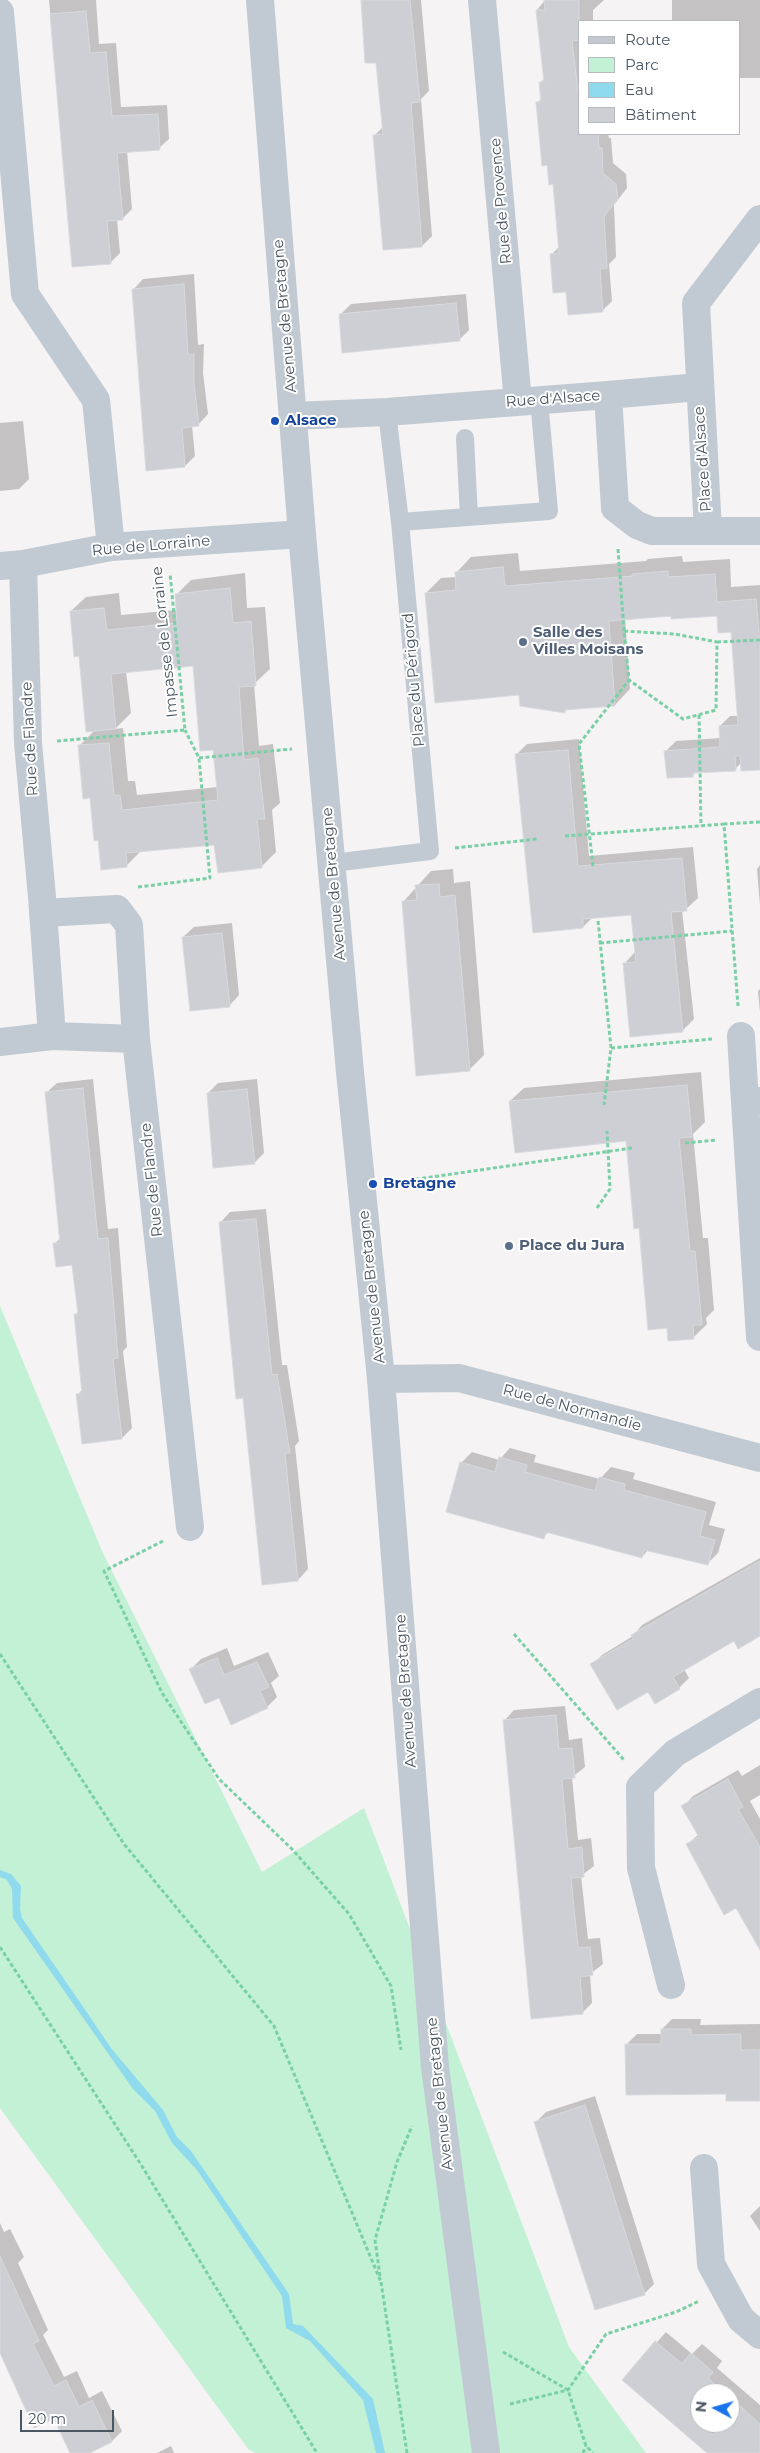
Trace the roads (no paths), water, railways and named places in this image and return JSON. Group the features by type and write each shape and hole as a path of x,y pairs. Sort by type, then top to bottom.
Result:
{"street":[{"name":"Avenue de Bretagne","path":"260,0 302,534 381,1379 435,2067 486,2453"},
{"name":"Rue de Provence","path":"482,0 529,401"},
{"path":"0,12 25,294 96,400 111,547"},
{"name":"Place d'Alsace","path":"708,531 696,303 760,219"},
{"name":"Place d'Alsace","path":"608,395 699,387"},
{"name":"Rue d'Alsace","path":"293,416 386,412 608,395 615,508 637,525 652,531 708,531"},
{"path":"708,531 760,531"},
{"name":"Rue de Lorraine","path":"12,565 111,547 302,534"},
{"name":"Rue de Flandre","path":"12,565 52,1036"},
{"name":"Rue de Flandre","path":"43,913 117,909 129,925 136,1039 190,1527"},
{"path":"0,1042 52,1036 136,1039"},
{"path":"741,1036 753,1101 760,1337"},
{"name":"Rue de Normandie","path":"381,1379 459,1378 760,1458"},
{"path":"672,1985 641,1868 640,1787 675,1754 760,1702"},
{"path":"704,2168 711,2264 741,2319 760,2335"}],"lane":[{"path":"400,522 549,511 529,401"},
{"name":"Place du Périgord","path":"333,863 430,851 400,522 386,412"},
{"path":"465,438 469,517"}],"water":[{"path":"0,1870 11,1874 21,1886 20,1909 22,1918 111,2048 163,2110 177,2137 191,2151 289,2294 293,2324 303,2326 373,2399 385,2453 376,2453 363,2400 310,2341 286,2328 282,2296 197,2170 172,2143 155,2111 133,2089 13,1918 12,1889 7,1880 0,1877"}],"place":[{"name":"Alsace","path":"275,421"},
{"name":"Salle des Villes Moisans","path":"523,642"},
{"name":"Bretagne","path":"373,1184"},
{"name":"Place du Jura","path":"509,1246"}]}
